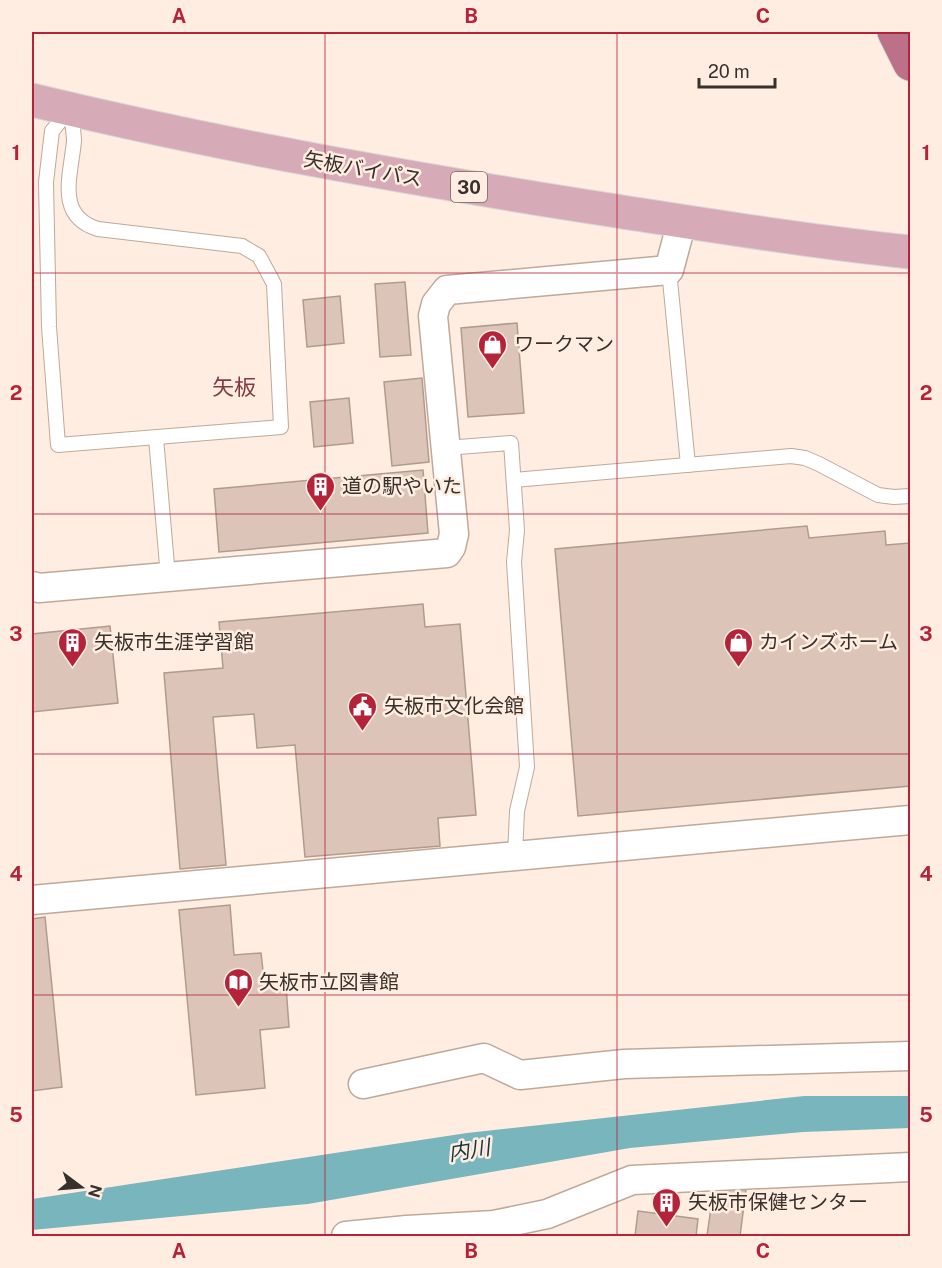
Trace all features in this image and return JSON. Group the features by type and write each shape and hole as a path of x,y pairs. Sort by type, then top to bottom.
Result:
{"highway":[{"path":"894,32 910,64"}],"main road":[{"name":"矢板バイパス","path":"32,100 211,141 320,162 682,221 837,244 910,252"}],"street":[{"path":"32,586 39,588 447,553 454,534 433,316 436,304 447,290 669,270 682,221"},
{"path":"32,900 910,820"},
{"path":"363,1084 484,1058 520,1075 624,1064 910,1056"},
{"path":"346,1236 494,1225 548,1214 632,1180 910,1167"}],"lane":[{"path":"70,109 74,138 68,186 70,206 77,218 88,226 98,229 242,246 259,256 274,284 282,427 58,445 49,327 46,182 52,131 70,109"},
{"path":"669,270 688,465"},
{"path":"156,438 168,577"},
{"path":"446,448 511,443 517,530 514,562 527,767 517,811 515,856"},
{"path":"514,480 791,456 805,458 819,464 878,495 910,496"}],"water":[{"name":"内川","path":"804,1096 910,1096 910,1128 803,1132 630,1148 308,1204 32,1230 32,1199 467,1133"}],"building":[{"path":"405,282 411,355 380,357 375,284"},
{"path":"340,296 344,343 307,347 303,300"},
{"name":"ワークマン","path":"517,323 524,413 468,417 461,328"},
{"path":"422,378 429,462 392,466 384,382"},
{"path":"349,398 353,443 314,447 310,402"},
{"name":"道の駅やいた","path":"423,470 428,533 219,552 214,489"},
{"name":"カインズホーム","path":"807,526 809,538 885,531 886,545 910,543 910,786 578,816 555,549"},
{"name":"矢板市文化会館","path":"423,604 425,627 460,624 476,815 438,818 440,846 305,857 295,745 257,748 254,714 213,717 226,865 180,869 164,673 223,668 219,622"},
{"name":"矢板市生涯学習館","path":"110,626 118,703 32,712 32,634"},
{"name":"矢板市立図書館","path":"230,905 234,955 261,953 265,988 286,986 289,1027 260,1030 265,1088 196,1095 179,910"},
{"path":"45,917 62,1087 32,1091 32,919"},
{"path":"714,1186 746,1190 740,1236 707,1236"},
{"name":"矢板市保健センター","path":"638,1211 698,1219 696,1236 635,1236"}],"place":[{"name":"ワークマン","path":"493,370"},
{"name":"道の駅やいた","path":"321,512"},
{"name":"矢板市生涯学習館","path":"73,668"},
{"name":"カインズホーム","path":"738,668"},
{"name":"矢板市文化会館","path":"363,732"},
{"name":"矢板市立図書館","path":"238,1008"},
{"name":"矢板市保健センター","path":"667,1228"}],"district":[{"name":"矢板","path":"234,387"}]}
